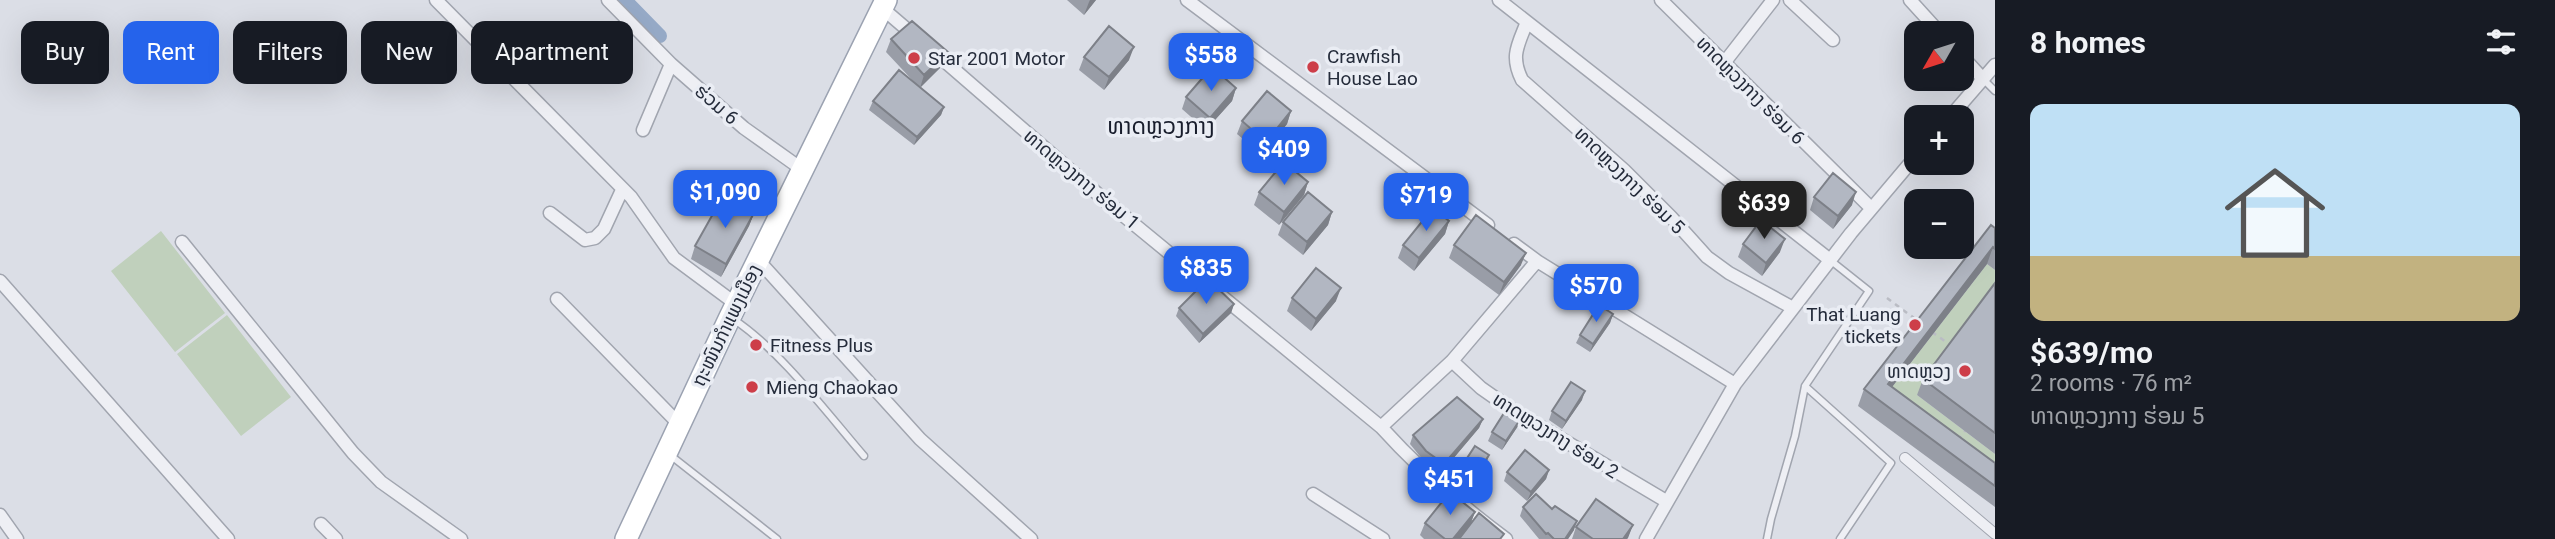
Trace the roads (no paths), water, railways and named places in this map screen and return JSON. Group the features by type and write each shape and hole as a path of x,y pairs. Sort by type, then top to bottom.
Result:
{"main road":[{"name":"ຖະໜົນກຳແພງເມືອງ","path":"625,539 733,310 884,4"}],"street":[{"path":"436,0 641,209 674,258 733,310"},
{"name":"ຮ່ວມ 6","path":"608,0 671,64 744,128 803,170"},
{"path":"1187,0 1537,261 1735,384"},
{"path":"1499,0 1830,260"},
{"name":"ທາດຫຼວງກາງ ຮ່ອມ 6","path":"1661,0 1871,208"},
{"path":"1724,63 1773,0"},
{"path":"1790,0 1833,40"},
{"path":"1909,0 1929,21"},
{"name":"ທາດຫຼວງກາງ ຮ່ອມ 1","path":"884,4 1107,202 1381,427 1434,481 1506,539"},
{"name":"ທາດຫຼວງກາງ ຮ່ອມ 5","path":"1527,22 1515,53 1515,66 1522,80 1624,170 1671,216 1707,257 1729,273 1793,308"},
{"path":"643,130 671,64"},
{"path":"1960,105 1995,65"},
{"path":"1974,69 1983,79"},
{"path":"1646,539 1735,384 1871,208 1904,170"},
{"path":"550,213 585,240 595,238 604,229 622,190"},
{"path":"182,242 353,453 381,482 461,539"},
{"path":"758,260 920,439 1031,539"},
{"path":"1381,427 1452,361 1537,261"},
{"path":"0,281 228,539"},
{"path":"557,299 679,424"},
{"name":"ທາດຫຼວງກາງ ຮ່ອມ 2","path":"1452,361 1481,388 1511,409 1666,501"},
{"path":"1905,458 1995,534"},
{"path":"1313,494 1383,539"},
{"path":"0,515 17,539"},
{"path":"321,524 336,539"}],"lane":[{"path":"1983,79 1995,91"},
{"path":"1767,539 1795,436 1805,386 1869,291 1830,260"},
{"path":"733,310 749,331 786,368 864,456"},
{"path":"1805,386 1891,463 1840,539"},
{"path":"666,452 777,539"}],"waterway":[{"path":"625,0 660,36"}],"place":[{"name":"Star 2001 Motor","path":"914,58"},
{"name":"Crawfish House Lao","path":"1313,67"},
{"name":"That Luang tickets","path":"1915,325"},
{"name":"Fitness Plus","path":"756,345"},
{"name":"ທາດຫຼວງ","path":"1965,371"},
{"name":"Mieng Chaokao","path":"752,387"}],"district":[{"name":"ທາດຫຼວງກາງ","path":"1161,126"}]}
